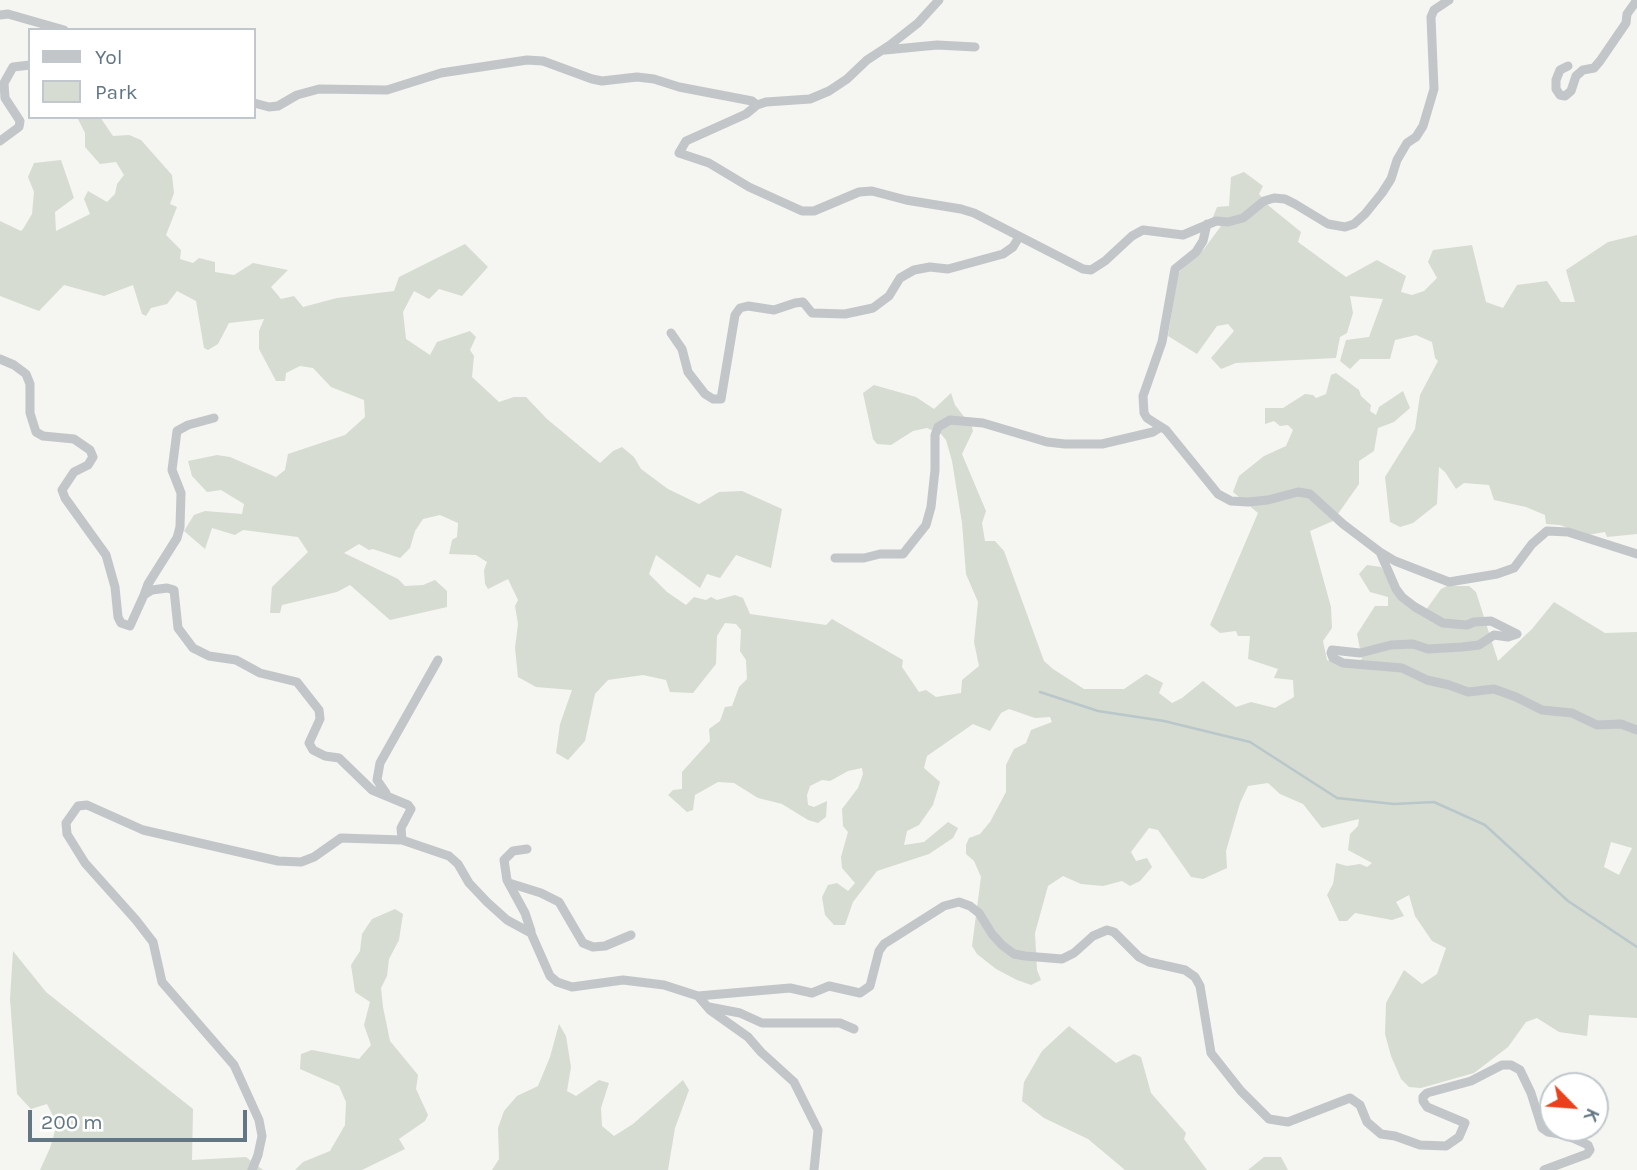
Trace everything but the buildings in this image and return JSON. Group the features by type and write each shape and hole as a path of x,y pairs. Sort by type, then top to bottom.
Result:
{"street":[{"path":"939,0 918,23 890,45 879,50 830,91 810,99 757,105 746,114 686,141 679,153 709,163 748,187 802,211 814,211 851,195 872,191 974,213 1083,269 1091,270 1143,230 1183,235 1207,224 1243,218 1264,201 1274,198 1285,199 1304,208 1328,224 1345,227 1365,214 1391,179 1406,143 1416,137 1427,117 1434,89 1431,16 1434,10 1449,0"},
{"path":"1568,66 1560,70 1556,80 1556,89 1566,96 1571,91 1576,76 1583,70 1594,68 1601,61 1626,23 1627,14 1637,0"},
{"path":"0,15 57,28"},
{"path":"879,50 937,45 975,47"},
{"path":"256,104 278,106 297,95 319,89 387,90 442,73 527,60 543,61 602,81 637,77 654,79 679,87 752,101 757,105"},
{"path":"0,141 19,127 20,121 5,98 4,83 13,67 28,65"},
{"path":"1207,224 1203,241 1196,253 1175,269 1162,342 1143,396 1147,418 1166,430 1218,494 1231,501 1248,502 1298,492 1310,494 1380,552 1395,561 1449,582 1514,568 1532,544 1547,531 1567,532 1637,554"},
{"path":"671,333 682,349 688,372 705,394 713,399 721,399 735,315 740,308 748,306 774,310 803,302 812,313 845,314 873,308 889,296 900,278 914,270 930,267 948,269 1003,254 1013,247 1019,237"},
{"path":"0,359 26,374 30,384 29,403 36,432 43,436 74,439 90,450 93,457 88,465 74,472 62,490 106,555 115,587 118,617 121,623 130,626 148,584 177,538 180,527 181,494 172,470 177,431 214,418"},
{"path":"835,558 903,554 926,525 935,470 935,435 938,426 950,420 983,423 1047,442 1065,444 1102,444 1153,432 1161,427"},
{"path":"1380,552 1402,597 1415,607 1443,623 1467,625 1491,621 1517,634 1508,637 1494,635 1479,645 1462,647 1428,649 1402,644 1360,653 1332,650 1333,658 1343,663 1402,668 1427,680 1468,692 1494,689 1542,710 1572,713 1597,725 1621,723 1637,730"},
{"path":"145,595 160,589 174,590 178,628 193,648 209,656 236,660 260,673 297,682 318,710 320,719 309,743 313,750 325,756 339,758 372,790 411,809 401,828 402,841"},
{"path":"391,798 377,780 380,763 438,660"},
{"path":"252,1170 262,1136 234,1065 162,982 153,942 85,863 67,834 66,823 78,806 87,805 143,830 278,861 301,862 314,857 341,838 402,841 449,856 458,864 469,883 507,920 531,933"},
{"path":"527,849 513,851 503,860 509,883 525,913 550,976 565,986 624,980 664,985 698,996 790,988 812,993 829,986 860,993 870,986 879,951 884,943 944,906 959,902 979,913 992,934 1014,954 1062,958 1073,953 1093,936 1107,930 1114,932 1139,957 1185,970 1195,977 1200,986 1211,1053 1241,1091 1269,1119 1288,1122 1350,1098 1360,1105 1367,1122 1381,1134 1420,1145 1446,1146 1459,1137 1465,1123 1427,1107 1423,1097 1427,1093 1471,1081 1502,1065 1511,1065 1520,1070 1531,1093 1542,1128 1588,1145 1590,1150 1587,1154 1544,1170"},
{"path":"509,883 559,902 583,943 593,947 605,946 631,935"},
{"path":"698,996 748,1037 794,1082 818,1130 814,1170"},
{"path":"707,1006 740,1013 762,1023 840,1023 854,1029"}],"green space":[{"path":"78,119 101,119 113,136 129,135 141,140 172,175 174,193 170,204 177,207 166,235 181,250 180,259 193,263 199,258 215,262 215,272 234,275 253,263 288,270 271,287 281,299 294,296 303,307 337,298 394,291 399,277 465,244 488,267 462,296 439,289 429,299 414,291 403,312 406,339 430,355 437,342 470,331 476,337 470,350 474,356 472,377 499,402 514,397 526,397 547,419 600,463 622,447 634,457 641,469 668,489 699,504 719,492 742,491 782,509 771,568 736,555 720,578 707,574 700,588 656,555 649,574 667,592 686,605 694,597 706,600 711,597 717,600 735,595 743,598 750,614 826,625 832,619 903,660 902,667 919,692 926,690 936,697 961,693 962,680 979,666 974,642 978,602 966,574 962,523 952,461 946,440 941,434 927,428 913,431 891,445 877,444 873,439 863,393 874,385 916,397 934,409 951,393 955,405 973,431 962,454 986,511 982,523 985,541 995,541 1004,551 1044,661 1053,669 1084,689 1124,689 1146,674 1163,683 1159,693 1172,703 1203,681 1236,707 1251,702 1275,708 1294,697 1293,680 1274,678 1278,669 1248,659 1250,636 1238,636 1236,631 1220,633 1210,625 1258,513 1233,492 1239,476 1264,456 1286,446 1293,430 1288,425 1280,426 1274,421 1265,424 1265,408 1283,408 1305,394 1316,398 1326,394 1331,375 1336,373 1359,390 1361,396 1371,405 1370,411 1376,415 1379,407 1403,391 1410,408 1394,422 1378,428 1374,451 1359,461 1359,484 1333,521 1310,531 1331,607 1332,628 1323,641 1327,660 1348,667 1362,659 1357,634 1375,606 1388,606 1388,597 1370,592 1359,574 1367,565 1381,567 1403,603 1423,614 1441,589 1447,586 1469,586 1476,592 1498,661 1532,629 1554,602 1605,633 1637,632 1637,1018 1589,1015 1587,1036 1559,1032 1537,1018 1526,1022 1508,1047 1474,1073 1421,1088 1409,1087 1401,1079 1391,1056 1385,1034 1386,1003 1404,970 1422,984 1437,974 1446,948 1432,941 1415,916 1409,895 1396,902 1404,916 1392,920 1355,913 1347,921 1339,921 1327,895 1333,884 1336,863 1367,867 1372,863 1348,850 1350,834 1358,826 1359,819 1322,828 1303,804 1280,794 1268,783 1248,786 1240,803 1226,851 1227,868 1203,879 1191,877 1158,830 1149,828 1131,852 1136,861 1147,858 1152,867 1140,881 1130,886 1122,881 1103,886 1081,884 1063,876 1048,886 1035,933 1037,970 1041,980 1031,985 1017,980 996,969 977,954 972,946 981,877 974,861 966,854 969,838 980,834 990,822 1006,792 1006,765 1014,749 1026,743 1031,730 1052,722 1050,717 1035,718 1009,709 1001,713 990,731 973,724 927,756 924,768 940,782 933,805 919,825 907,831 904,845 924,842 948,822 958,828 953,838 929,854 877,871 853,902 845,925 834,925 825,915 822,897 828,885 837,883 848,891 855,883 842,868 841,857 848,832 843,826 842,809 858,788 863,774 862,768 810,786 808,805 814,807 827,801 826,817 818,823 782,804 758,798 734,783 718,782 695,795 693,810 687,812 668,795 673,790 682,789 682,772 710,741 709,729 720,721 725,707 732,706 739,687 747,679 746,660 740,651 741,630 736,624 725,623 717,636 716,664 693,693 670,692 666,680 643,675 608,680 595,694 585,741 568,760 556,753 560,724 572,690 536,687 518,677 515,648 518,624 515,606 518,600 508,579 488,589 484,570 487,562 476,555 449,554 452,540 457,537 458,523 440,515 423,519 415,531 410,548 400,558 369,550 359,544 344,553 398,579 405,586 423,585 435,580 447,591 447,607 390,620 350,585 337,592 282,605 280,613 270,613 272,587 308,552 298,537 243,530 235,535 212,528 205,549 184,531 194,515 205,511 242,514 244,504 221,490 207,492 192,476 188,461 217,455 230,457 276,477 285,470 288,454 345,435 365,417 364,400 331,387 313,368 300,366 286,373 285,381 276,381 259,349 259,331 264,319 229,323 218,344 208,350 204,348 196,301 177,291 167,304 151,308 146,316 142,314 133,285 104,296 64,285 39,311 0,296 0,221 21,231 32,214 34,192 28,177 34,163 61,160 74,198 55,212 56,231 90,214 84,199 88,191 107,202 115,194 117,184 124,175 116,162 100,164 85,147 85,133","holes":["1611,842 1632,848 1619,875 1604,867"]},
{"path":"1244,172 1263,186 1259,194 1269,206 1301,232 1298,242 1346,277 1377,260 1406,276 1401,292 1412,295 1424,291 1437,278 1428,262 1433,250 1472,245 1486,302 1503,308 1517,285 1547,281 1561,302 1575,302 1566,270 1608,242 1637,235 1637,534 1607,537 1605,532 1587,535 1560,525 1546,524 1545,515 1526,507 1494,500 1489,485 1464,483 1456,489 1439,467 1437,504 1413,523 1400,527 1390,522 1385,477 1415,429 1420,395 1438,361 1432,342 1416,335 1395,340 1390,359 1360,359 1350,369 1340,361 1346,340 1369,337 1383,299 1350,296 1353,313 1347,333 1340,337 1336,358 1236,363 1221,369 1211,358 1234,331 1228,324 1217,326 1197,354 1168,336 1178,273 1204,249 1221,226 1213,217 1217,207 1229,206 1231,177"},
{"path":"395,909 403,914 399,940 389,959 387,976 381,988 383,1007 390,1041 418,1075 416,1089 428,1115 425,1121 399,1139 405,1149 362,1170 295,1170 303,1162 330,1151 345,1125 346,1102 339,1086 300,1069 301,1054 312,1050 359,1059 371,1045 364,1025 370,1002 355,992 351,965 360,951 362,934 372,919"},
{"path":"13,951 46,992 193,1109 192,1160 246,1157 263,1170 40,1170 57,1124 47,1104 31,1109 17,1094 10,999"},
{"path":"559,1024 566,1036 571,1067 567,1091 576,1096 599,1080 609,1083 601,1108 602,1126 614,1136 633,1124 683,1080 689,1090 675,1128 668,1170 492,1170 499,1159 498,1128 504,1111 517,1096 538,1086"},
{"path":"1069,1026 1116,1063 1134,1054 1141,1057 1151,1093 1186,1133 1184,1139 1207,1170 1125,1170 1088,1139 1044,1118 1022,1101 1024,1082 1042,1051"},
{"path":"1264,1157 1281,1157 1288,1170 1248,1170"}],"waterway":[{"path":"1040,692 1098,711 1164,721 1250,742 1337,798 1394,804 1434,802 1485,825 1568,901 1637,947"}]}
